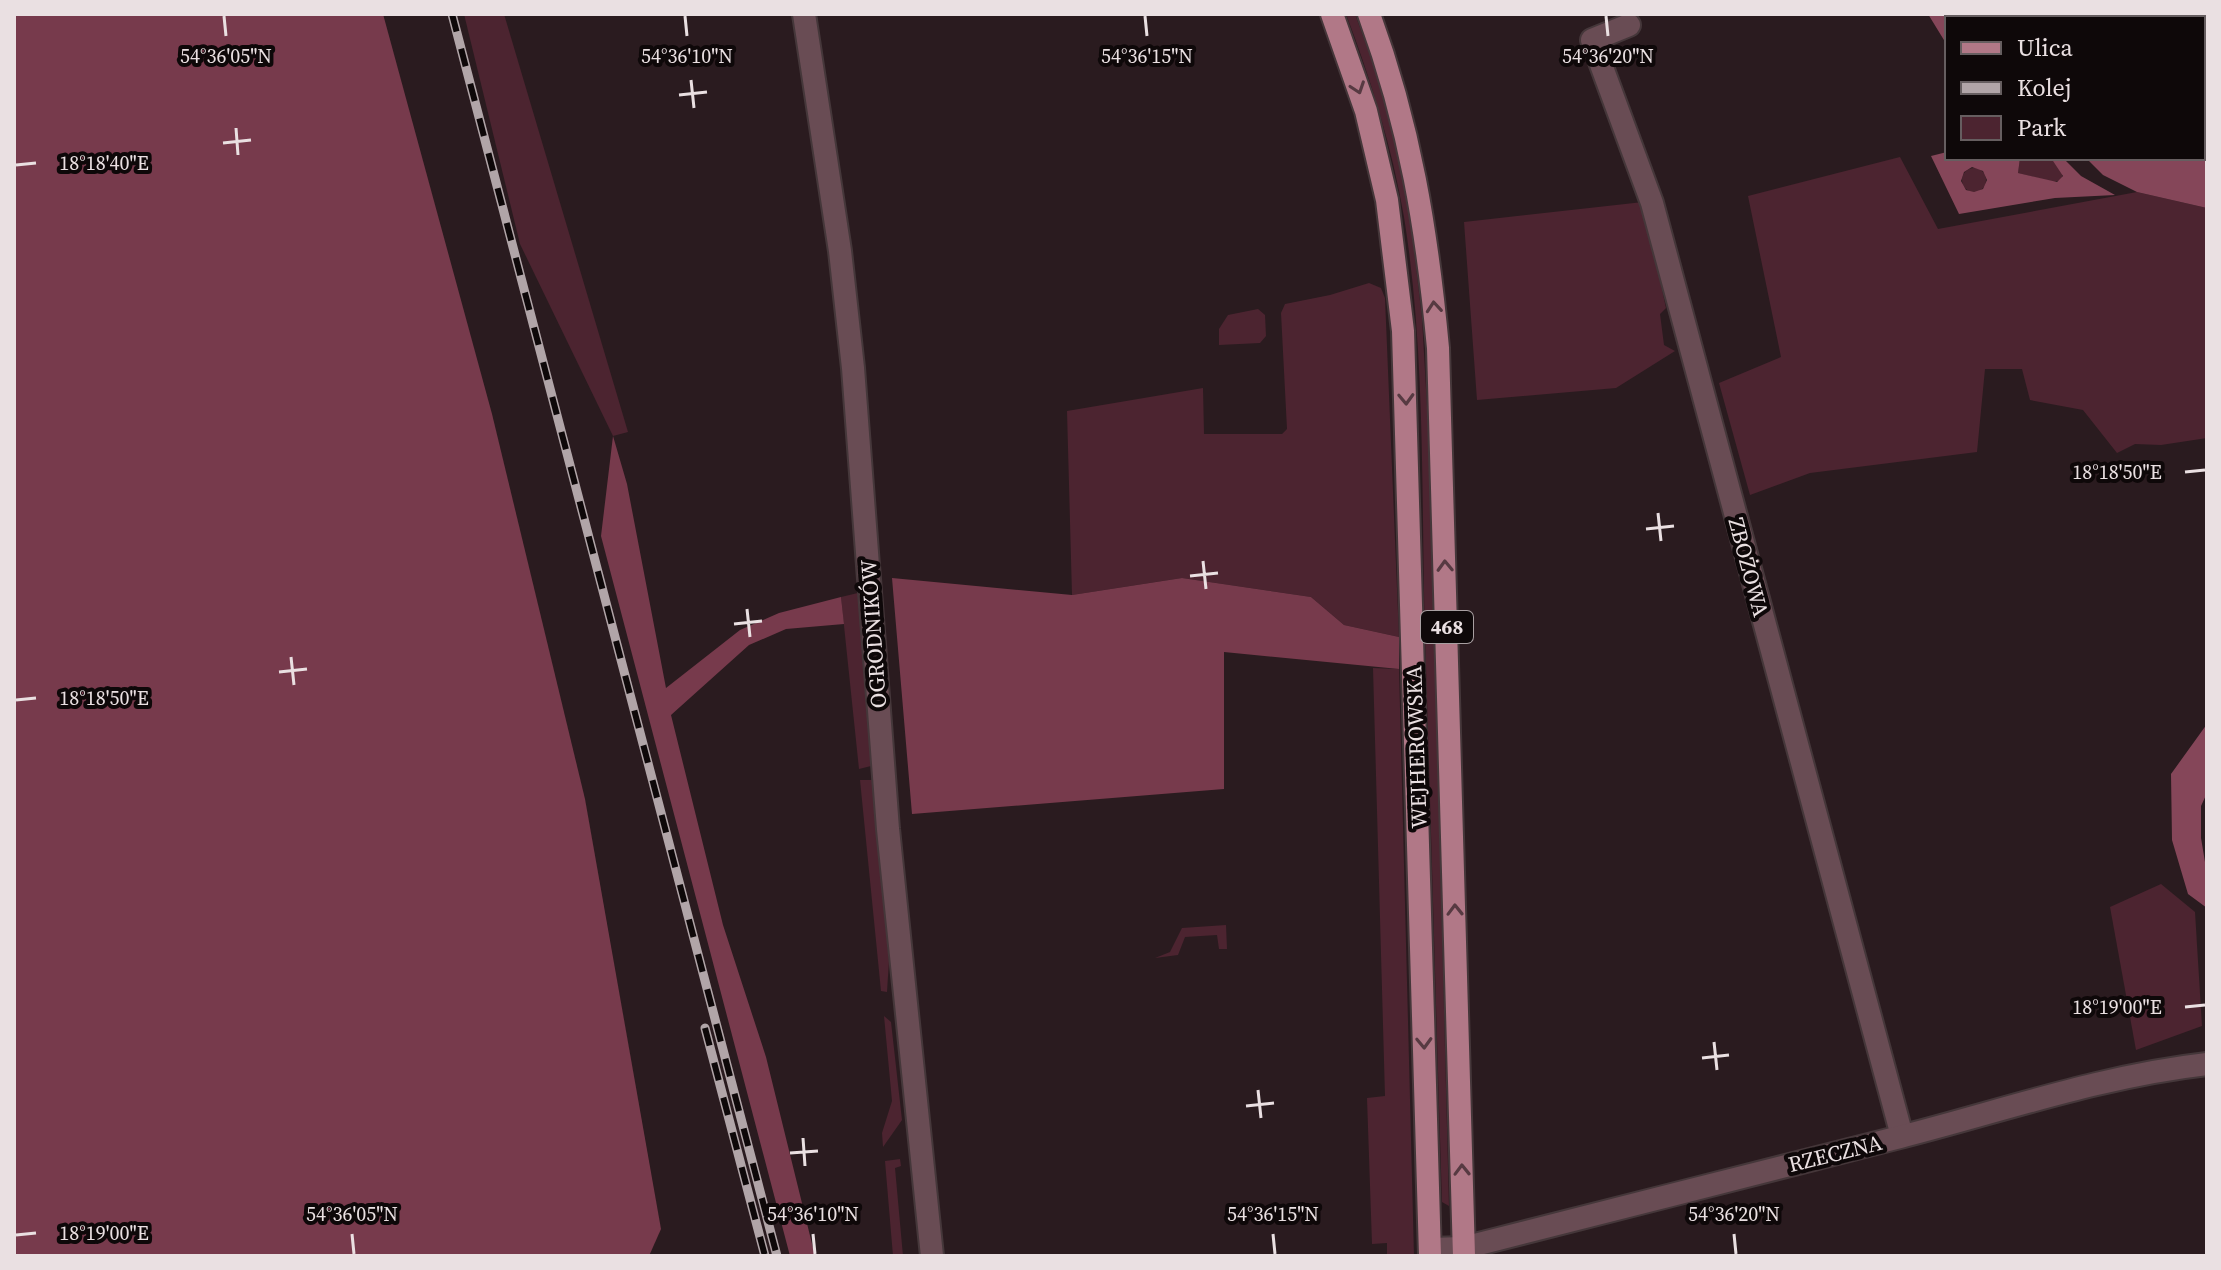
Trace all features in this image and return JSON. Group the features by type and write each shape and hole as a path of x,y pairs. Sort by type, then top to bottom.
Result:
{"main road":[{"name":"WEJHEROWSKA","path":"1332,14 1366,111 1387,200 1403,331 1430,1253"},
{"name":"WEJHEROWSKA","path":"1369,14 1391,76 1413,166 1431,278 1438,348 1464,1252"}],"street":[{"name":"OGRODNIKÓW","path":"804,14 840,251 853,368 888,829 932,1256"},
{"name":"ZBOŻOWA","path":"1629,25 1592,40 1652,203 1902,1136"},
{"name":"RZECZNA","path":"1464,1252 2055,1093 2135,1074 2207,1064"},
{"name":"WEJHEROWSKA","path":"1430,1253 1464,1252"}],"green space":[{"path":"464,14 504,14 628,432 613,436 520,244"},
{"path":"1346,14 1355,14 1381,86 1398,154 1411,224 1422,318 1430,460 1449,1206 1442,1202 1416,321 1404,217 1393,165 1372,89"},
{"path":"2043,14 2207,14 2207,147 2205,16"},
{"path":"1900,157 1938,229 2137,192 2207,208 2207,438 2161,445 2135,444 2117,453 2083,410 2030,400 2022,369 1985,369 1977,452 1810,473 1750,495 1719,383 1781,357 1748,196"},
{"path":"2020,160 2052,160 2062,173 2062,180 2053,182 2018,173"},
{"path":"1974,168 1983,171 1986,180 1983,189 1974,192 1965,189 1962,180 1965,171"},
{"path":"1643,202 1666,308 1660,314 1664,345 1675,351 1616,388 1477,400 1464,222"},
{"path":"1369,283 1381,288 1385,298 1399,637 1344,625 1311,597 1182,578 1072,595 1067,411 1203,388 1204,434 1282,434 1287,429 1281,313 1285,304"},
{"path":"1258,309 1265,315 1266,336 1260,343 1219,345 1219,329 1228,315"},
{"path":"862,592 871,766 859,769 841,597"},
{"path":"1373,668 1399,669 1414,1256 1387,1256 1387,1243 1372,1244 1367,1098 1385,1096"},
{"path":"860,780 872,780 889,961 887,992 881,991"},
{"path":"2161,884 2195,912 2202,1026 2136,1050 2110,907"},
{"path":"1226,925 1227,949 1219,949 1217,935 1185,937 1178,955 1155,958 1170,952 1182,928"},
{"path":"884,1016 891,1022 902,1120 883,1147 882,1133 892,1101"},
{"path":"900,1159 901,1166 895,1168 903,1256 893,1256 885,1161"}],"shaded area":[{"path":"14,14 383,14 492,414 585,799 661,1229 649,1256 14,1256"},
{"path":"1928,14 2042,16 1945,16 1945,42"},
{"path":"1945,152 1945,160 2020,160 2018,173 2057,182 2063,176 2052,160 2065,160 2081,176 2115,195 2055,198 1959,214 1931,156","holes":["1972,167 1983,171 1987,180 1983,189 1974,192 1966,190 1961,181 1964,172"]},
{"path":"2088,160 2207,161 2207,208 2137,192 2103,175"},
{"path":"613,436 627,484 666,688 740,630 779,613 841,597 844,624 786,629 749,645 671,715 723,925 766,1057 815,1256 790,1256 601,536"},
{"path":"892,578 1072,595 1182,578 1311,597 1344,625 1399,637 1399,669 1224,652 1224,789 912,814"},
{"path":"2207,724 2207,793 2201,806 2201,838 2207,874 2207,908 2188,894 2172,840 2171,774"}],"railway":[{"path":"452,14 777,1256"},
{"path":"705,1028 765,1256"}]}
